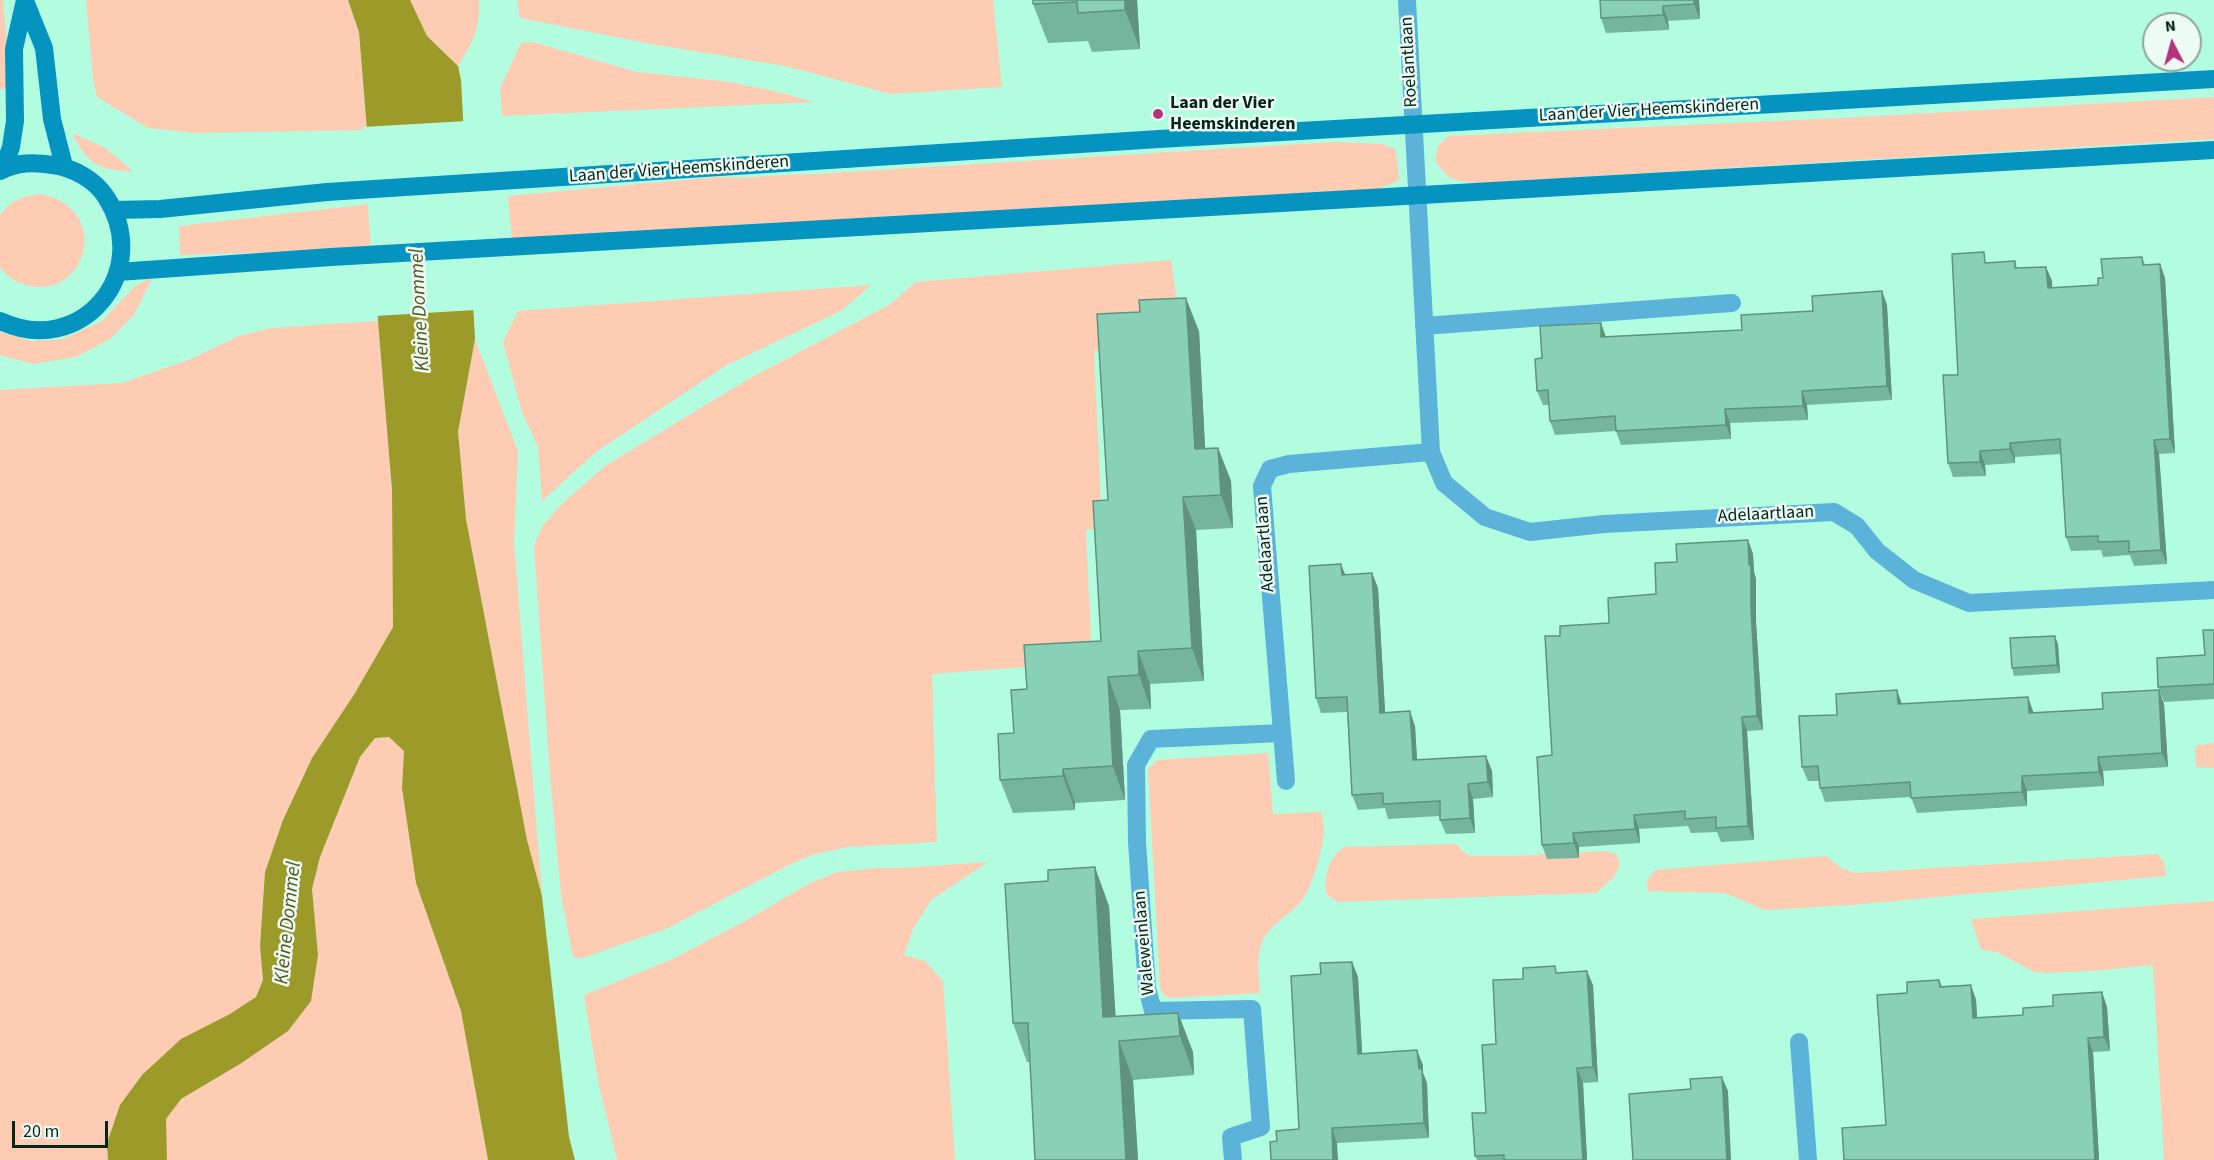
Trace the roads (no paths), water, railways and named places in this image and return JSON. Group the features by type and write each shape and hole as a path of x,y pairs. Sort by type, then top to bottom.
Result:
{"street":[{"path":"25,0 44,48 52,119 64,166"},
{"path":"2,170 11,147 15,121 14,49 25,0"},
{"name":"Roelantlaan","path":"1407,0 1418,196"},
{"name":"Laan der Vier Heemskinderen","path":"114,210 160,209 327,192 1147,140 2214,79"},
{"path":"118,272 331,257 2214,150"},
{"path":"0,321 14,327 37,331 69,325 86,316 112,288 122,253 122,236 114,210 102,191 89,179 64,166 36,162 19,164 2,170"},
{"name":"Adelaartlaan","path":"1418,196 1431,452 1444,483 1485,517 1530,532 1604,524 1834,512 1857,526 1877,551 1914,580 1969,603 2214,590"},
{"path":"1424,326 1732,303"},
{"name":"Adelaartlaan","path":"1286,781 1262,486 1270,469 1288,464 1431,452"},
{"name":"Waleweinlaan","path":"1233,1160 1231,1137 1261,1127 1252,1009 1153,1011 1147,987 1144,954 1137,842 1136,765 1150,739 1281,733"},
{"path":"1799,1042 1808,1160"}],"water":[{"name":"Kleine Dommel","path":"348,0 410,0 427,36 458,66 461,80 475,339 458,432 466,519 527,840 542,896 569,1137 575,1160 488,1160 461,1011 416,883 402,788 404,751 389,737 375,738 360,757 320,857 312,889 318,955 311,1001 288,1031 240,1064 181,1099 166,1119 167,1160 108,1160 107,1143 120,1105 142,1075 181,1039 230,1014 256,997 263,980 260,946 265,872 283,820 312,758 355,693 393,627 392,490 378,321 367,130 359,32"}],"place":[{"name":"Laan der Vier Heemskinderen","path":"1158,114"}]}
